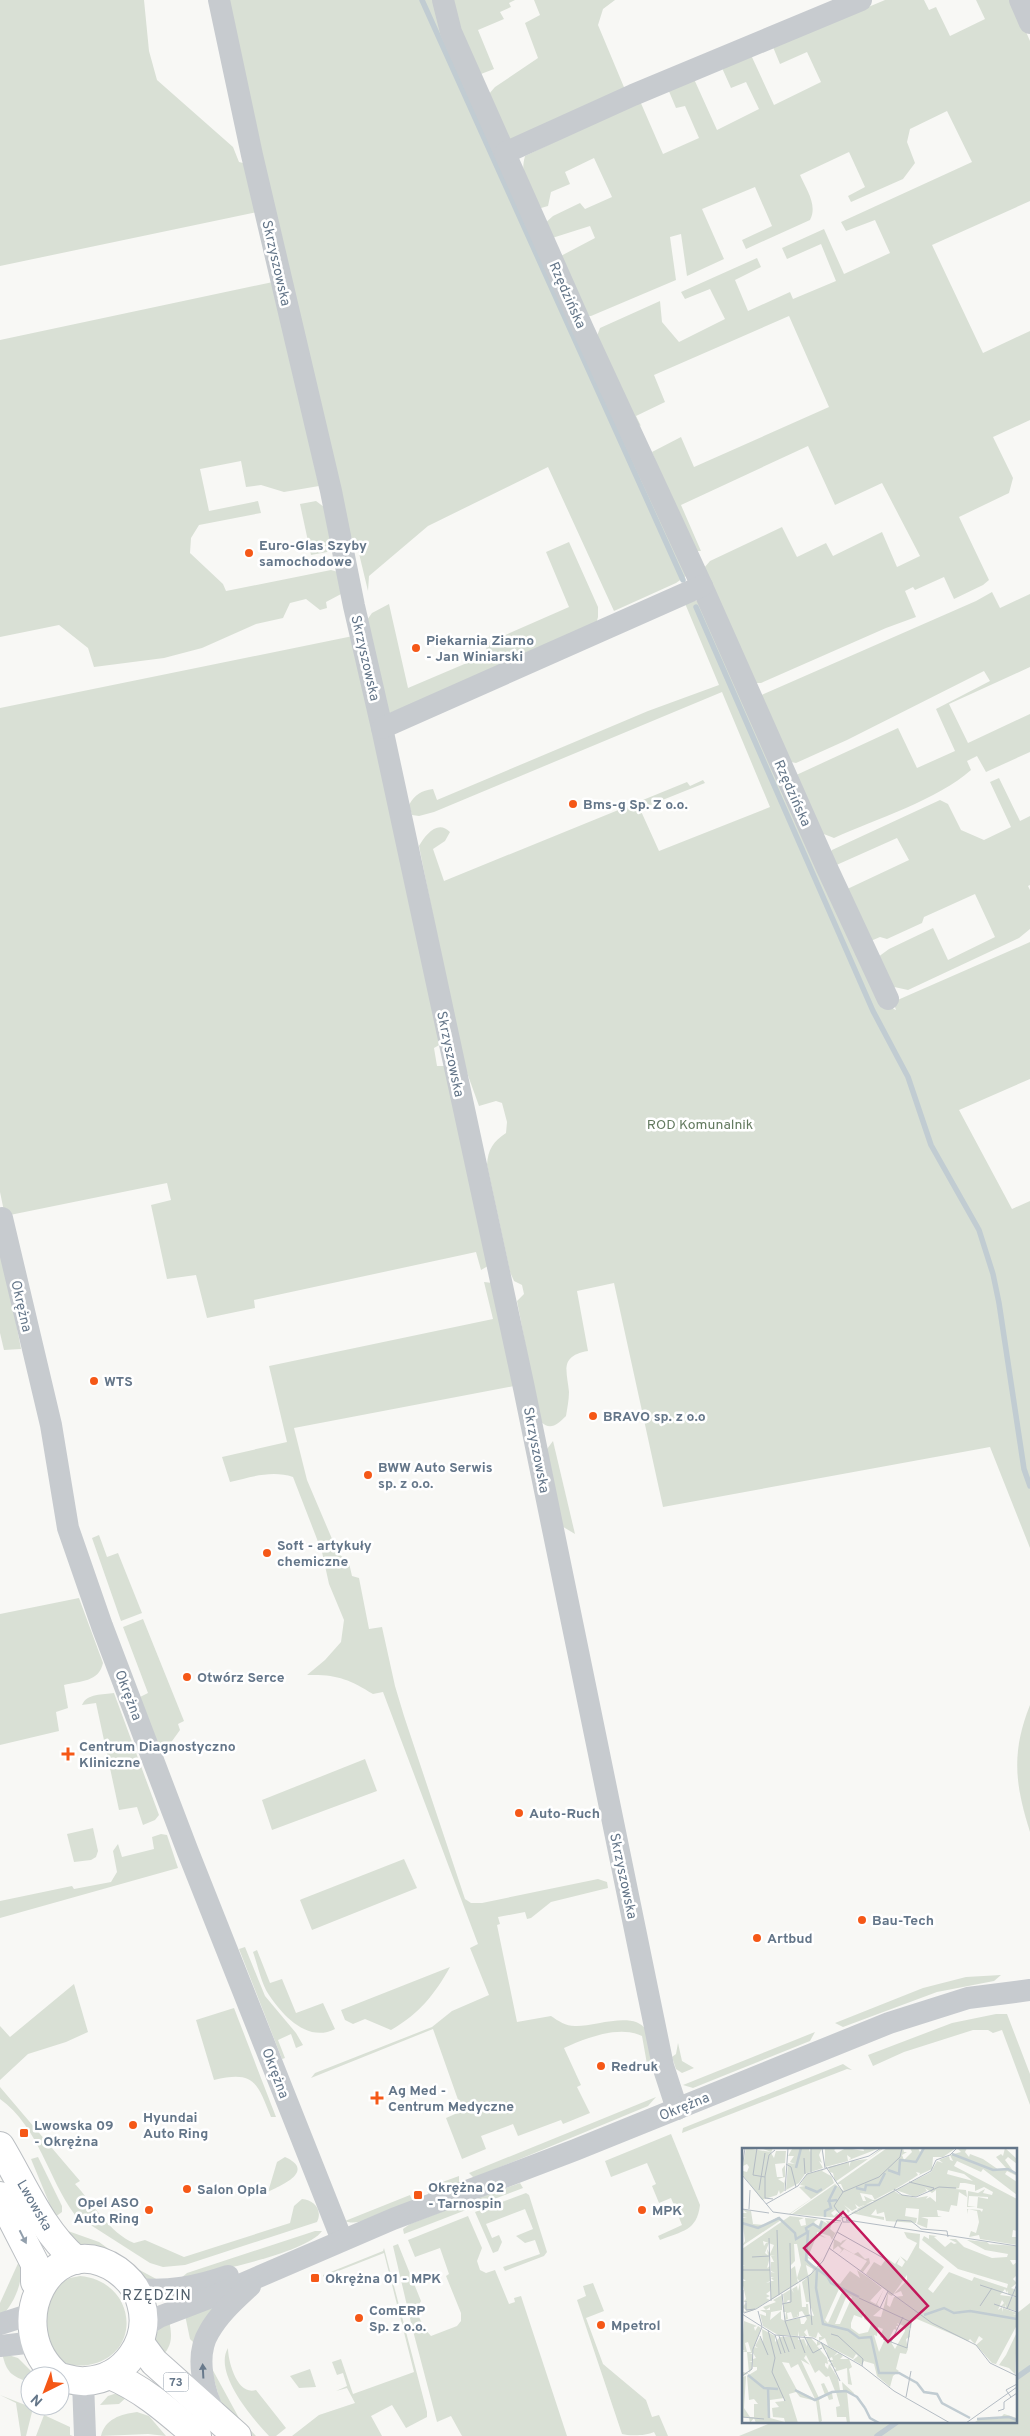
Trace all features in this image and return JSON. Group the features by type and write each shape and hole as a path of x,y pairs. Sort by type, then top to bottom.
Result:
{"main road":[{"name":"Lwowska","path":"0,2146 49,2232 60,2246 76,2260"},
{"name":"Lwowska","path":"0,2196 35,2264 36,2282"},
{"path":"44,2366 12,2333 26,2299 36,2282 47,2271 60,2264 76,2260 93,2260 110,2266 124,2276 136,2289"},
{"name":"73","path":"136,2289 141,2302 142,2334 154,2362 237,2436"},
{"path":"70,2378 110,2375 128,2362 142,2334"},
{"name":"73","path":"110,2375 129,2383 156,2401 197,2436"}],"street":[{"name":"Skrzyszowska","path":"219,0 252,155 331,491 354,606 526,1396 663,2066 677,2109"},
{"name":"Rzędzińska","path":"443,0 451,32 702,586 754,708 888,999"},
{"path":"505,153 633,94 861,0"},
{"path":"1020,0 1030,23"},
{"path":"382,728 702,586"},
{"name":"Okrężna","path":"2,1218 50,1425 68,1528 102,1626 188,1852 342,2240"},
{"name":"Okrężna","path":"142,2334 159,2317 214,2296 342,2240 677,2109 923,2010 968,1998 1030,1990"},
{"name":"Okrężna","path":"136,2289 169,2291 207,2283 233,2274 261,2275"},
{"path":"217,2418 206,2395 204,2382 202,2354 208,2333 225,2310 261,2275"},
{"path":"70,2388 85,2436"}],"green space":[{"path":"0,0 144,0 149,51 157,80 233,147 239,162 247,164 257,212 0,266"},
{"path":"227,0 434,0 686,576 676,583 614,611 548,467 428,526 369,576 368,591 356,541 343,531"},
{"path":"447,0 515,0 509,3 511,7 500,12 504,19 478,30 494,69 481,74"},
{"path":"534,0 615,0 603,9 598,25 626,92 506,144 488,95 495,87 538,58 525,23 540,15"},
{"path":"885,0 924,0 929,10 936,7 950,36 985,19 976,0 1012,0 1030,41 1030,201 932,245 983,353 1030,331 1030,420 993,437 1013,478 1009,493 959,517 989,580 983,585 954,599 944,577 915,590 913,587 905,591 916,617 886,628 761,683 755,683 704,568 710,561 782,527 797,557 826,543 833,556 882,532 897,567 920,556 882,483 835,505 808,446 681,505 701,551 692,551 652,452 681,437 694,467 829,407 789,316 654,375 665,402 636,416 641,426 630,419 597,336 600,328 660,301 662,322 679,342 725,319 710,289 685,299 681,292 757,258 761,267 735,280 748,311 790,292 793,299 836,281 821,244 787,259 782,248 824,229 844,274 890,253 875,220 846,231 841,222 972,162 947,111 910,129 907,142 915,163 903,179 851,202 848,196 865,187 849,152 800,175 812,203 813,209 810,220 746,249 742,240 772,226 755,187 702,209 724,259 687,276 681,234 670,237 676,280 591,316 583,316 557,258 595,238 590,226 549,239 543,225 553,216 580,203 585,209 612,197 594,158 565,172 570,184 551,192 548,206 541,208 533,196 523,171 525,156 640,101 663,154 699,138 685,106 676,108 668,89 694,79 717,130 759,109 746,82 731,88 722,68 751,55 774,105 821,82 807,52 780,64 773,47"},
{"path":"273,282 319,486 284,492 261,485 246,487 241,461 200,469 209,511 258,501 261,513 199,525 191,538 190,553 223,584 226,591 331,570 338,572 343,593 326,602 327,608 320,610 306,599 290,603 283,618 256,624 202,648 164,658 94,667 88,648 59,625 0,637 0,340"},
{"path":"316,501 324,507 333,544 327,552 311,555 300,504"},
{"path":"569,542 598,607 595,628 385,715 367,620 372,613 389,604 408,688 488,654 485,644 569,607 546,552"},
{"path":"992,592 1000,608 1030,594 1030,667 949,704 968,743 1030,714 1030,752 986,772 977,756 967,761 971,770 958,781 924,800 834,838 816,831 792,777 898,728 917,768 955,751 936,709 990,681 984,671 847,740 796,763 791,762 757,697 976,601"},
{"name":"ROD Komunalnik","path":"684,601 698,601 883,1004 896,1010 893,1002 1030,942 1030,1079 959,1110 1012,1209 1030,1201 1030,1548 990,1447 663,1507 614,1283 577,1291 588,1351 573,1357 567,1365 569,1392 566,1416 553,1426 547,1426 540,1421 517,1301 524,1294 522,1285 514,1281 510,1272 487,1165 492,1146 506,1133 507,1122 502,1103 496,1101 479,1106 461,1056 419,846 428,833 436,828 445,828 450,832 445,841 433,849 444,881 687,782 690,786 703,780 705,783 640,809 659,851 770,807 722,692 434,812 419,816 412,815 409,805 422,792 433,789 437,800 648,711 719,685"},
{"path":"353,636 441,1044 434,1048 437,1066 445,1066 488,1266 481,1270 476,1252 254,1300 255,1308 207,1318 196,1275 167,1279 151,1205 171,1200 167,1183 5,1216 0,1192 0,708"},
{"path":"999,778 1020,821 1030,816 1030,885 1028,886 1030,890 1030,929 1019,938 908,990 885,985 874,960 889,949 933,928 948,960 995,937 975,894 924,917 922,923 887,939 880,937 873,940 865,940 843,891 909,860 897,838 832,867 828,857 832,850 940,800 948,804 961,830 984,840 1011,827 990,782"},
{"path":"0,1238 21,1349 4,1350 0,1333"},
{"path":"484,1282 493,1283 514,1386 294,1428 307,1480 338,1553 349,1563 352,1576 359,1578 369,1629 382,1627 395,1686 404,1716 465,1899 471,1903 482,1903 598,1879 607,1882 608,1888 551,1902 531,1918 527,1919 525,1912 498,1917 500,1924 497,1925 517,2022 551,2016 572,2026 623,2020 633,2021 640,2024 646,2030 652,2060 647,2064 642,2036 633,2033 613,2032 603,2034 564,2048 581,2085 577,2087 590,2113 563,2124 561,2120 518,2136 513,2124 481,2136 486,2149 462,2159 446,2118 462,2111 433,2029 311,2078 315,2073 432,2027 452,2011 489,1995 470,1948 478,1944 383,1692 373,1694 349,1681 326,1675 307,1675 325,1660 341,1642 344,1620 329,1584 322,1552 293,1477 269,1474 230,1482 222,1457 287,1442 269,1366 493,1319"},
{"path":"553,1441 575,1534 560,1525 547,1449"},
{"path":"99,1535 107,1557 118,1553 142,1613 121,1621 92,1538"},
{"path":"79,1598 103,1663 101,1669 88,1680 64,1685 68,1708 56,1712 59,1731 0,1745 0,1614"},
{"path":"143,1619 184,1721 178,1724 180,1730 167,1748 162,1749 156,1745 136,1699 148,1693 123,1627"},
{"path":"114,1693 159,1815 155,1820 143,1825 137,1807 119,1810 96,1703 82,1705 91,1696"},
{"path":"1030,1705 1030,1832 1021,1799 1017,1769 1020,1738"},
{"path":"365,1759 377,1791 272,1830 262,1800"},
{"path":"93,1828 98,1851 96,1857 91,1860 74,1862 67,1834"},
{"path":"161,1834 167,1835 178,1868 0,1918 0,1901 72,1886 74,1889 111,1882 117,1872 113,1851 118,1844 122,1857 154,1849 152,1837"},
{"path":"404,1859 417,1888 312,1930 300,1900"},
{"path":"245,1947 265,1996 296,2033 303,2045 296,2048 291,2034 278,2040 285,2058 282,2059 239,1949"},
{"path":"257,1950 270,1983 282,1979 296,2013 323,2003 335,2029 315,2033 306,2030 289,2019 281,2011 264,1985 253,1952"},
{"path":"450,1967 425,2003 410,2017 391,2030 365,2019 353,2024 345,2020 341,2010"},
{"path":"1001,1975 994,1981 937,1992 843,2027 835,2023 923,1988 966,1977"},
{"path":"74,1984 88,2032 66,2042 28,2054 0,2080 0,2026 10,2037"},
{"path":"234,2008 276,2117 271,2117 262,2095 253,2082 246,2078 238,2077 214,2080 196,2020"},
{"path":"996,2014 1007,2014 1030,2074 1030,2105 1002,2030 993,2033 988,2030 973,2030 904,2052 873,2066 868,2055 952,2023"},
{"path":"815,2032 810,2041 693,2088 683,2085"},
{"path":"678,2043 682,2061 694,2068 682,2073 676,2069 672,2057 676,2054"},
{"path":"843,2064 852,2070 847,2069 682,2133 683,2128"},
{"path":"0,2087 80,2181 75,2184 102,2217 117,2232 134,2243 145,2240 184,2257 290,2223 294,2206 302,2199 310,2201 316,2206 319,2218 317,2222 185,2265 163,2267 150,2263 75,2215 57,2186 34,2139 13,2111 0,2099"},
{"path":"656,2097 648,2106 474,2178 469,2173"},
{"path":"671,2134 700,2205 696,2220 692,2225 682,2232 660,2240 658,2236 682,2225 671,2198 659,2203 652,2186 656,2184 647,2163 611,2177 605,2161"},
{"path":"38,2157 62,2206 62,2212 55,2217 31,2159"},
{"path":"285,2157 294,2162 297,2172 288,2182 268,2192 277,2162"},
{"path":"459,2176 459,2184 429,2195 426,2188"},
{"path":"520,2183 523,2188 473,2207 475,2199"},
{"path":"526,2193 529,2195 547,2252 544,2256 505,2271 503,2267 540,2254 535,2240 525,2243 516,2236 533,2229 525,2209 486,2224 492,2238 499,2235 502,2242 498,2251 493,2253 475,2212"},
{"path":"410,2195 413,2202 369,2220 359,2222 345,2221"},
{"path":"459,2205 466,2210 404,2234 403,2229 410,2224"},
{"path":"468,2216 482,2248 477,2261 480,2270 486,2273 495,2270 509,2304 515,2302 514,2298 521,2296 567,2436 462,2436 451,2416 437,2422 393,2246 398,2244 421,2301 416,2310 424,2328 431,2336 457,2326 461,2321 461,2313 446,2276 449,2274 440,2248 415,2257 408,2240"},
{"path":"68,2231 99,2242 134,2267 160,2281 152,2284 76,2242 66,2232"},
{"path":"315,2231 322,2231 313,2239 278,2254 234,2267 181,2278 187,2273"},
{"path":"384,2248 427,2417 406,2428 392,2405 371,2416 382,2436 292,2436 319,2415 355,2403 347,2388 336,2391 347,2386 343,2373 337,2375 332,2362 341,2359 353,2394 414,2372 384,2253 323,2277 323,2275 383,2251"},
{"path":"20,2259 21,2275 18,2290 0,2318 0,2303"},
{"path":"80,2276 99,2281 113,2291 122,2304 126,2319 125,2334 118,2348 106,2359 88,2365 67,2364 53,2353 40,2338 51,2288 70,2278"},
{"path":"593,2283 604,2311 586,2318 603,2364 646,2400 652,2417 659,2415 668,2436 656,2436 654,2432 638,2435 622,2434 577,2300 586,2296 583,2286"},
{"path":"220,2300 194,2343 190,2339 185,2315"},
{"path":"1030,2303 1030,2436 739,2436 768,2424 1018,2424 1018,2312"},
{"path":"169,2320 171,2340 166,2352 162,2356 154,2339 159,2328"},
{"path":"228,2348 232,2369 239,2383 244,2388 256,2390 286,2428 276,2436 269,2436 237,2395 226,2370 225,2358"},
{"path":"2,2353 18,2358 26,2366 20,2366 20,2379 14,2376 6,2365"},
{"path":"210,2365 239,2418 256,2436 252,2436 221,2404"},
{"path":"310,2369 316,2387 299,2388 290,2376"},
{"path":"114,2394 129,2395 119,2404 100,2405 108,2396"},
{"path":"0,2395 20,2403 20,2416 31,2416 26,2436 21,2436 16,2403"},
{"path":"137,2412 149,2416 166,2436 148,2434 101,2436 110,2421 125,2414"},
{"path":"44,2416 46,2416 70,2427 70,2435 73,2436 36,2436"}],"waterway":[{"path":"422,0 683,580"},
{"path":"696,607 873,1011 908,1077 931,1145 979,1230 993,1274 999,1303 1024,1469 1030,1486"},
{"path":"1018,2377 1030,2368"},
{"path":"877,2436 894,2424"}],"place":[{"name":"Euro-Glas Szyby samochodowe","path":"249,553"},
{"name":"Piekarnia Ziarno - Jan Winiarski","path":"416,648"},
{"name":"Bms-g Sp. Z o.o.","path":"573,804"},
{"name":"WTS","path":"94,1381"},
{"name":"BRAVO sp. z o.o","path":"593,1416"},
{"name":"BWW Auto Serwis sp. z o.o.","path":"368,1475"},
{"name":"Soft - artykuły chemiczne","path":"267,1553"},
{"name":"Otwórz Serce","path":"187,1677"},
{"name":"Centrum Diagnostyczno Kliniczne","path":"68,1754"},
{"name":"Auto-Ruch","path":"519,1813"},
{"name":"Bau-Tech","path":"862,1920"},
{"name":"Artbud","path":"757,1938"},
{"name":"Redruk","path":"601,2066"},
{"name":"Ag Med - Centrum Medyczne","path":"377,2098"},
{"name":"Hyundai Auto Ring","path":"133,2125"},
{"name":"Lwowska 09 - Okrężna","path":"24,2133"},
{"name":"Salon Opla","path":"187,2189"},
{"name":"Okrężna 02 - Tarnospin","path":"418,2195"},
{"name":"Opel ASO Auto Ring","path":"149,2210"},
{"name":"MPK","path":"642,2210"},
{"name":"Okrężna 01 - MPK","path":"315,2278"},
{"name":"ComERP Sp. z o.o.","path":"359,2318"},
{"name":"Mpetrol","path":"601,2325"}],"district":[{"name":"RZĘDZIN","path":"157,2295"}]}
